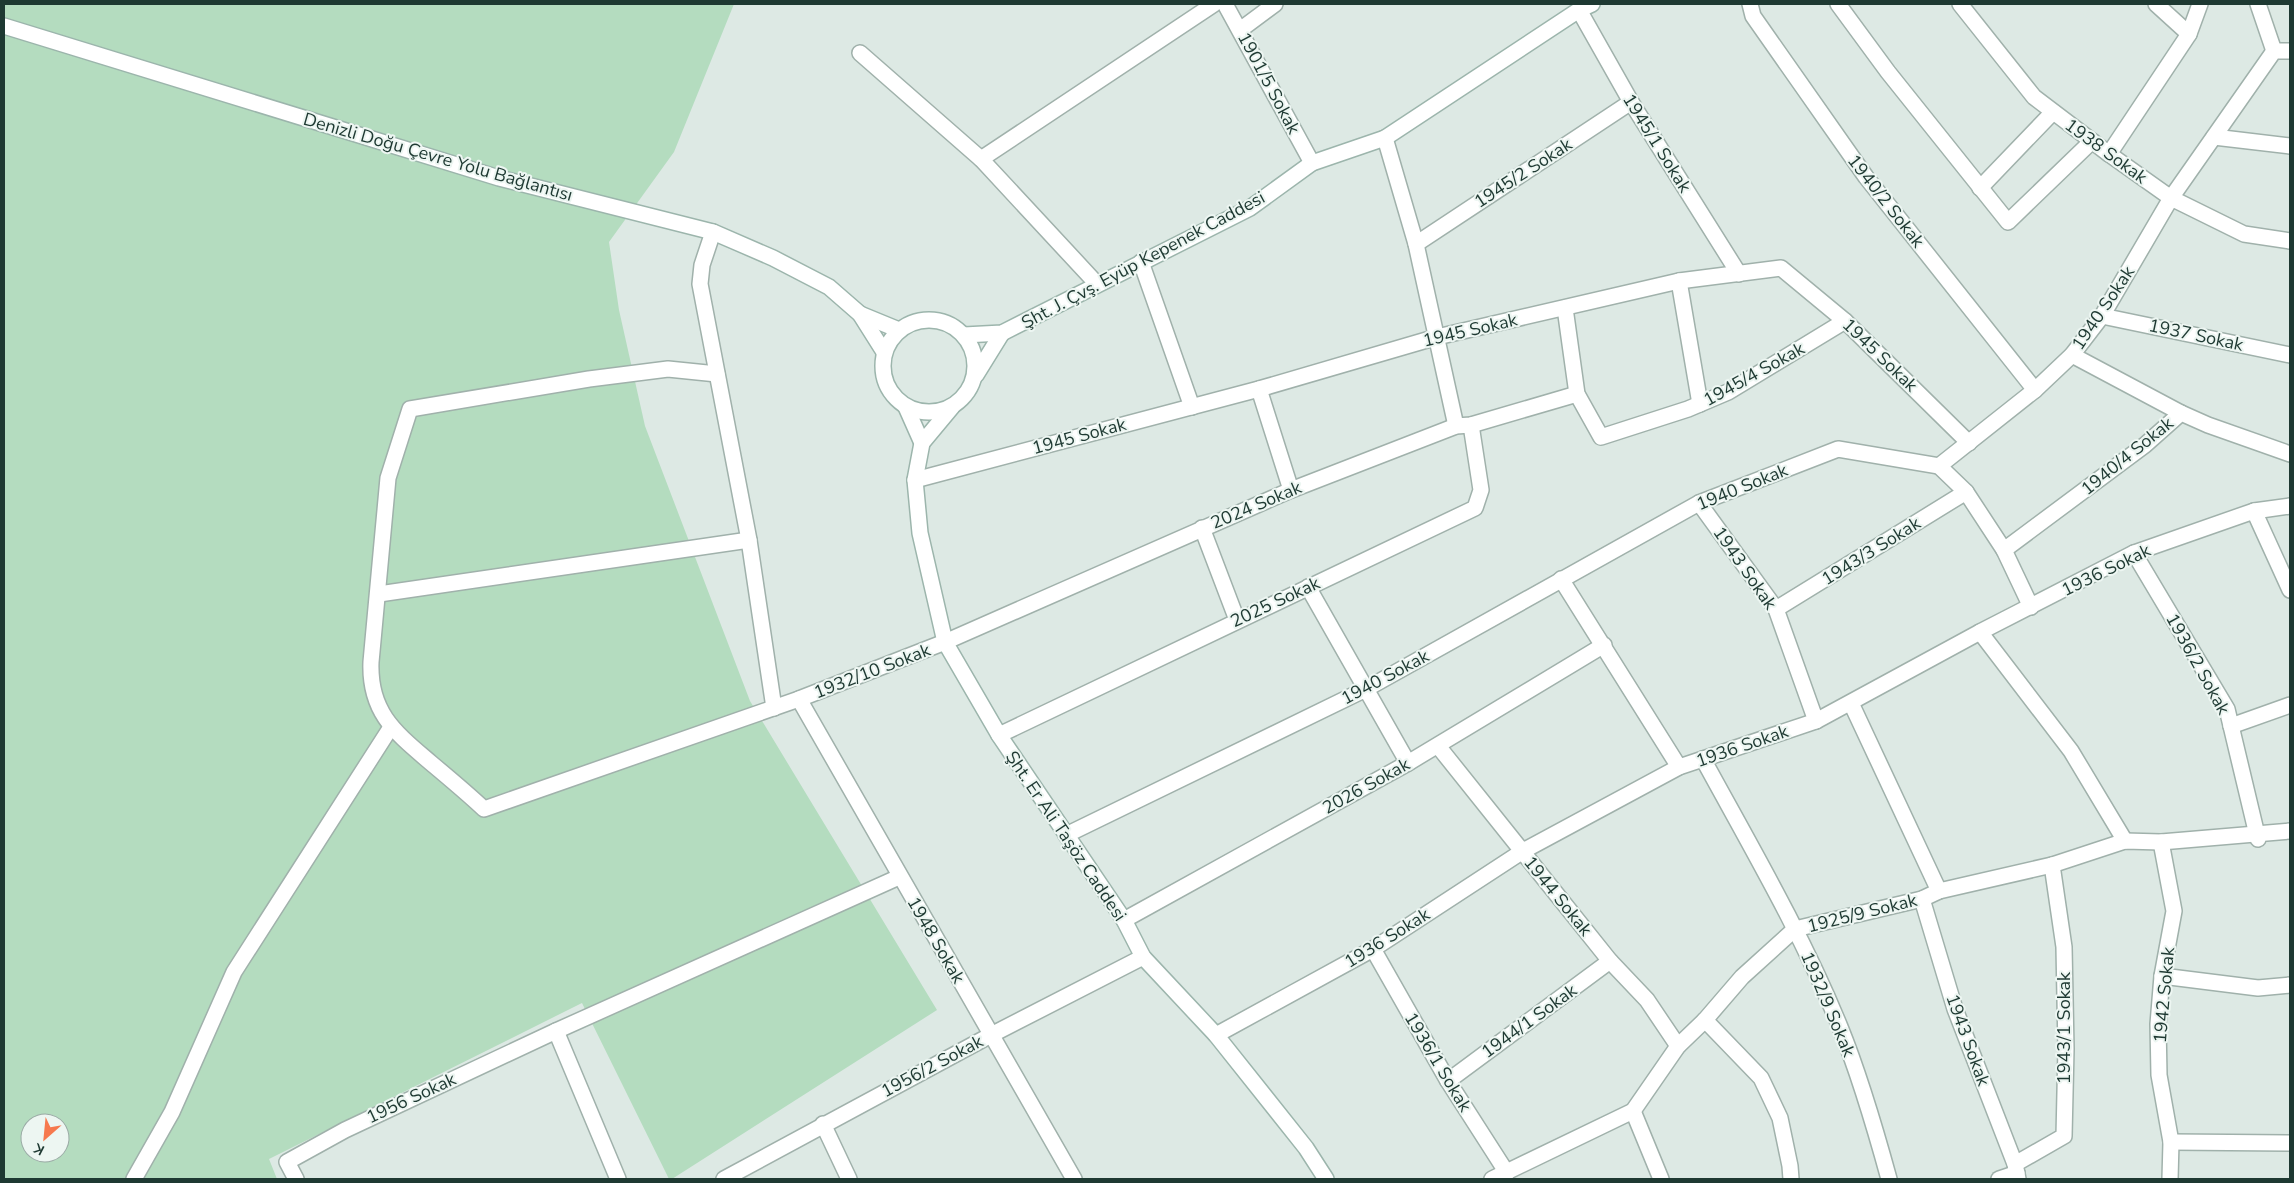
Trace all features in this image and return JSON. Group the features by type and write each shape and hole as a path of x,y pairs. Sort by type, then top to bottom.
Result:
{"street":[{"path":"981,159 1214,4"},
{"name":"1901/5 Sokak","path":"1225,4 1312,163"},
{"path":"1240,30 1274,4"},
{"name":"1940/2 Sokak","path":"1750,4 1753,16 1866,178 2034,390"},
{"path":"1838,4 1888,72 2008,222 2092,141"},
{"name":"1938 Sokak","path":"1960,4 2034,98 2109,154 2171,198 2244,234 2290,241"},
{"path":"2156,4 2189,34"},
{"path":"2109,154 2189,34 2200,4"},
{"path":"2258,4 2274,51 2290,51"},
{"name":"1945/1 Sokak","path":"1586,7 1631,102 1739,274"},
{"name":"Şht. J. Çvş. Eyüp Kepenek Caddesi","path":"1002,333 1250,208 1312,163 1384,138 1586,7"},
{"name":"Denizli Doğu Çevre Yolu Bağlantısı","path":"4,26 499,178 713,232 772,258 829,287 860,314"},
{"name":"1940 Sokak","path":"1066,835 1366,689 1699,503 1838,449 1939,466 2034,390 2072,355 2102,316 2171,198 2274,51"},
{"path":"860,53 981,159 1097,284"},
{"name":"1945/2 Sokak","path":"1416,244 1631,102"},
{"path":"1980,188 2053,112"},
{"path":"2214,137 2290,146"},
{"path":"1384,138 1416,244 1456,426"},
{"path":"713,232 702,265 700,284 749,540 774,708"},
{"path":"1141,262 1192,407"},
{"name":"1945 Sokak","path":"915,480 1259,389 1437,337 1679,281 1781,268 1845,321 1969,443"},
{"path":"1679,281 1700,404"},
{"path":"1565,308 1577,394"},
{"path":"860,314 899,330"},
{"path":"860,314 884,352"},
{"name":"1937 Sokak","path":"2102,316 2290,354"},
{"path":"952,407 918,412 906,408 896,400 883,378 882,365 884,352 899,330 918,321 940,320 953,326 964,335 976,361 975,376"},
{"name":"1945/4 Sokak","path":"1577,394 1601,437 1700,404 1728,392 1845,321"},
{"path":"964,335 1002,333"},
{"path":"906,408 922,443 970,389 975,376 1002,333"},
{"path":"2072,355 2181,412"},
{"path":"134,1179 172,1112 234,972 391,727 375,699 371,674 388,478 410,409 589,379 668,369 717,374"},
{"path":"1259,389 1291,490"},
{"name":"2024 Sokak","path":"945,642 1291,490 1456,426 1471,425 1577,394"},
{"name":"1940/4 Sokak","path":"2004,550 2145,445 2181,412 2290,454"},
{"name":"2025 Sokak","path":"999,735 1475,508 1481,490 1471,425"},
{"name":"Şht. Er Ali Taşöz Caddesi","path":"922,443 915,480 920,533 945,642 999,735 1124,920 1143,957 1216,1035 1306,1148 1326,1179"},
{"path":"1939,466 1966,492 2004,550 2031,606"},
{"name":"1943/3 Sokak","path":"1776,609 1966,492"},
{"name":"1943 Sokak","path":"1699,503 1776,609 1816,721"},
{"name":"1936 Sokak","path":"1216,1035 1372,949 1523,851 1679,767 1816,721 1980,632 2134,554 2254,511 2290,506"},
{"path":"2254,511 2290,590"},
{"path":"1202,528 1237,620"},
{"path":"379,594 749,540"},
{"name":"1936/2 Sokak","path":"2134,554 2227,709 2258,836"},
{"path":"1561,579 1679,767"},
{"path":"1308,587 1408,763"},
{"path":"1980,632 2071,751 2125,841"},
{"name":"1932/10 Sokak","path":"391,727 484,809 799,699 945,642"},
{"name":"2026 Sokak","path":"1124,920 1438,746 1604,645"},
{"name":"1948 Sokak","path":"799,699 1074,1179"},
{"path":"1851,703 1939,891"},
{"path":"2231,726 2290,705"},
{"name":"1944 Sokak","path":"1438,746 1610,961 1647,1000 1678,1046"},
{"name":"1932/9 Sokak","path":"1703,759 1796,929 1840,1027 1870,1113 1889,1179"},
{"name":"1925/9 Sokak","path":"1492,1179 1633,1111 1678,1046 1705,1020 1742,977 1796,929 1922,899 1939,891 2052,865 2125,841 2161,842 2258,836 2290,831"},
{"name":"1942 Sokak","path":"2161,842 2174,911 2162,976 2158,1024 2160,1075 2171,1142 2170,1179"},
{"name":"1943/1 Sokak","path":"2017,1172 2064,1136 2066,1049 2064,947 2052,865"},
{"path":"618,1179 556,1031 899,876"},
{"name":"1943 Sokak","path":"1922,899 1955,1009 2017,1172"},
{"name":"1936/1 Sokak","path":"1372,949 1448,1081 1507,1173"},
{"name":"1956/2 Sokak","path":"724,1179 823,1124 1143,957"},
{"name":"1944/1 Sokak","path":"1448,1081 1610,961"},
{"path":"2162,976 2258,988 2290,985"},
{"path":"1705,1020 1761,1078 1780,1118 1791,1179"},
{"name":"1956 Sokak","path":"296,1179 287,1162 345,1130 556,1031"},
{"path":"1633,1111 1661,1179"},
{"path":"823,1124 849,1179"},
{"path":"2171,1142 2290,1144"},
{"path":"1999,1179 2017,1172"}],"green space":[{"path":"4,4 734,4 674,152 609,242 619,310 645,426 750,701 937,1010 672,1179 669,1179 582,1003 269,1159 277,1179 4,1179"}]}
